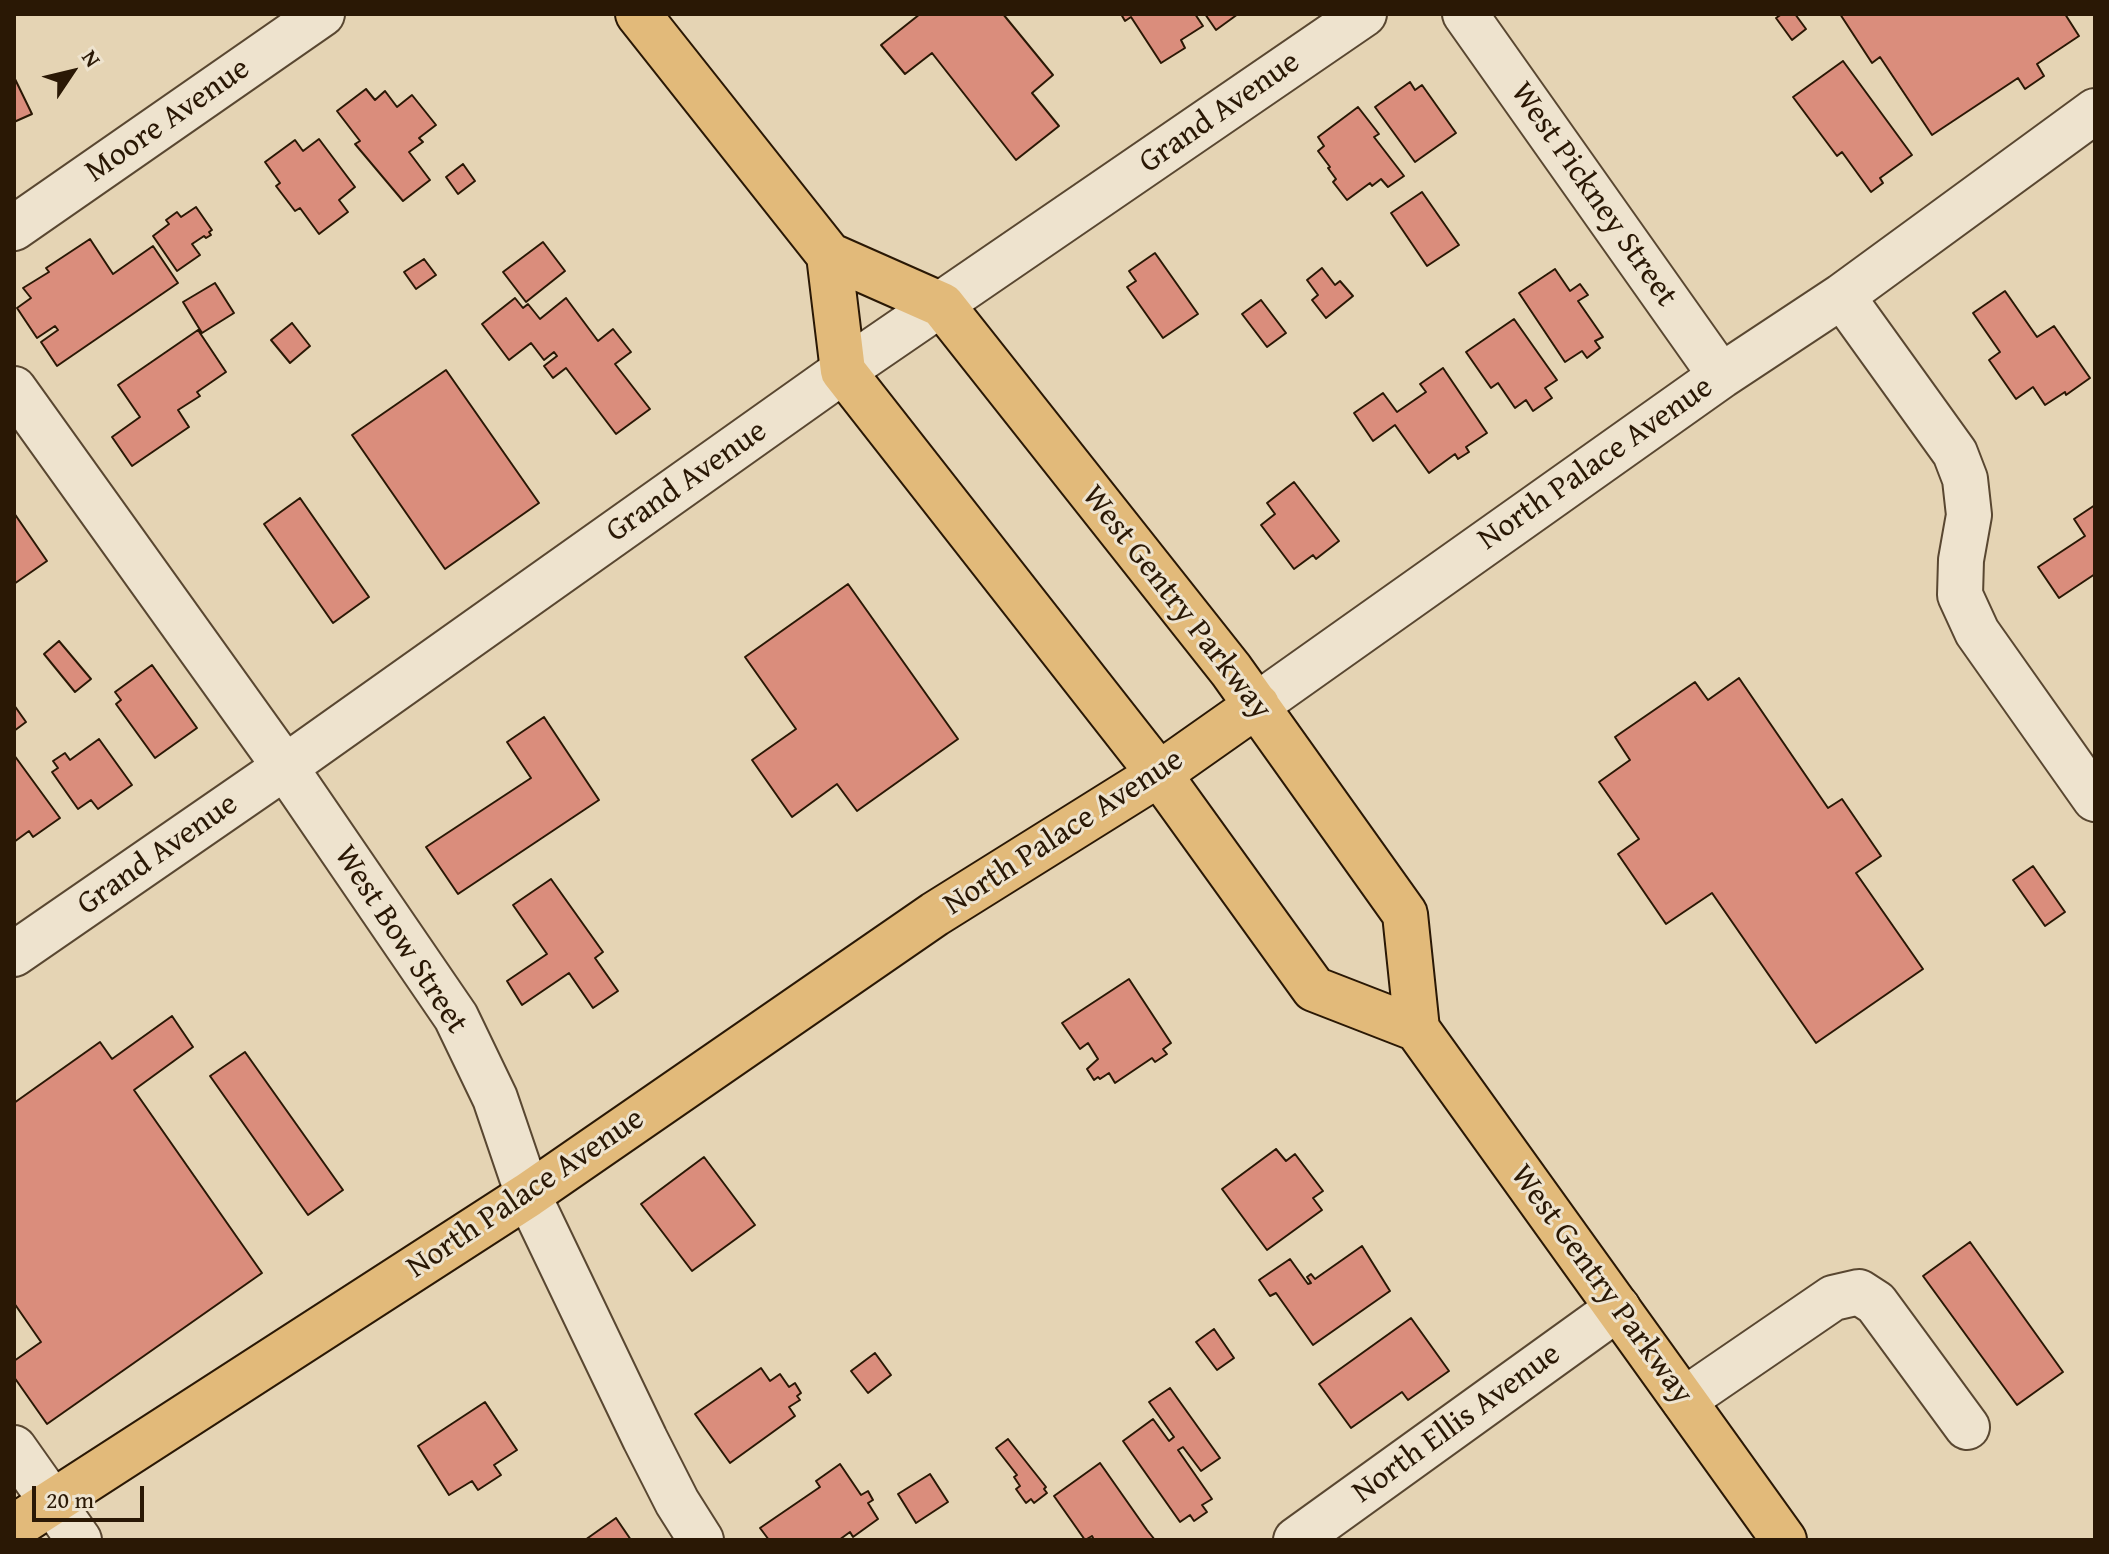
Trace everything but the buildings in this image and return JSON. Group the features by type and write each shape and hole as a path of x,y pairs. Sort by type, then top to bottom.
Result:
{"main road":[{"name":"West Gentry Parkway","path":"638,14 829,255 942,305 1257,705 1405,914 1417,1029 1784,1540"},
{"path":"829,255 843,371 1159,774 1314,989 1417,1029"},
{"name":"North Palace Avenue","path":"14,1527 528,1195 935,914 1159,774 1257,705"}],"street":[{"name":"Moore Avenue","path":"14,228 322,14"},
{"name":"Grand Avenue","path":"14,954 285,767 843,371 1364,14"},
{"name":"West Pickney Street","path":"1465,14 1721,376"},
{"name":"North Palace Avenue","path":"1257,705 1721,376 1842,296 2095,111"},
{"path":"1842,296 1955,453 1965,479 1969,515 1961,560 1960,595 1977,632 2095,799"},
{"name":"West Bow Street","path":"14,389 285,767 456,1017 495,1098 528,1195 645,1439 677,1502 701,1540"},
{"path":"1684,1400 1833,1298 1859,1292 1876,1303 1967,1427"},
{"name":"North Ellis Avenue","path":"1296,1540 1618,1308"},
{"path":"14,1448 79,1540"}]}
